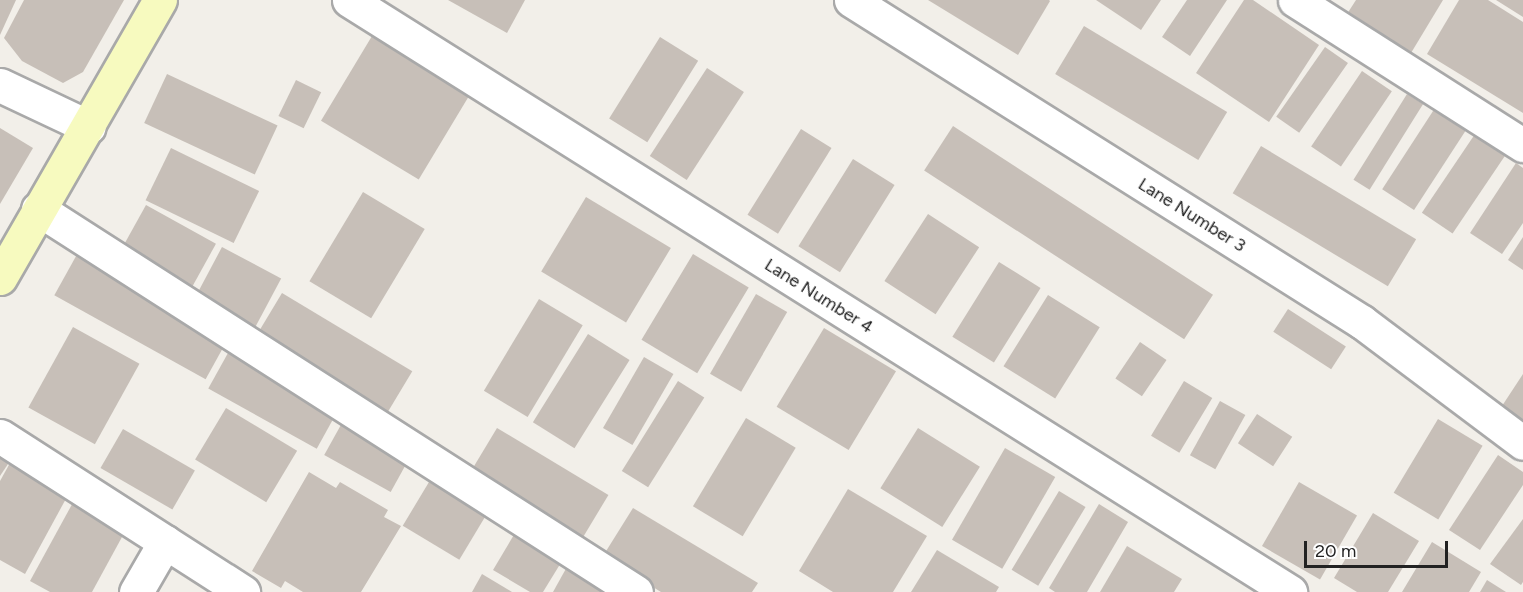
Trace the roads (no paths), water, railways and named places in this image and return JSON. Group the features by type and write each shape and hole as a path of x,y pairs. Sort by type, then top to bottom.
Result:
{"street":[{"path":"0,278 89,127 160,0"},
{"name":"Lane Number 4","path":"349,0 1290,592"},
{"name":"Lane Number 3","path":"851,0 1362,322 1523,443"},
{"path":"1295,0 1523,145"},
{"path":"0,85 89,127"},
{"path":"38,210 636,592"},
{"path":"0,436 243,592"},
{"path":"136,592 165,542"}]}
